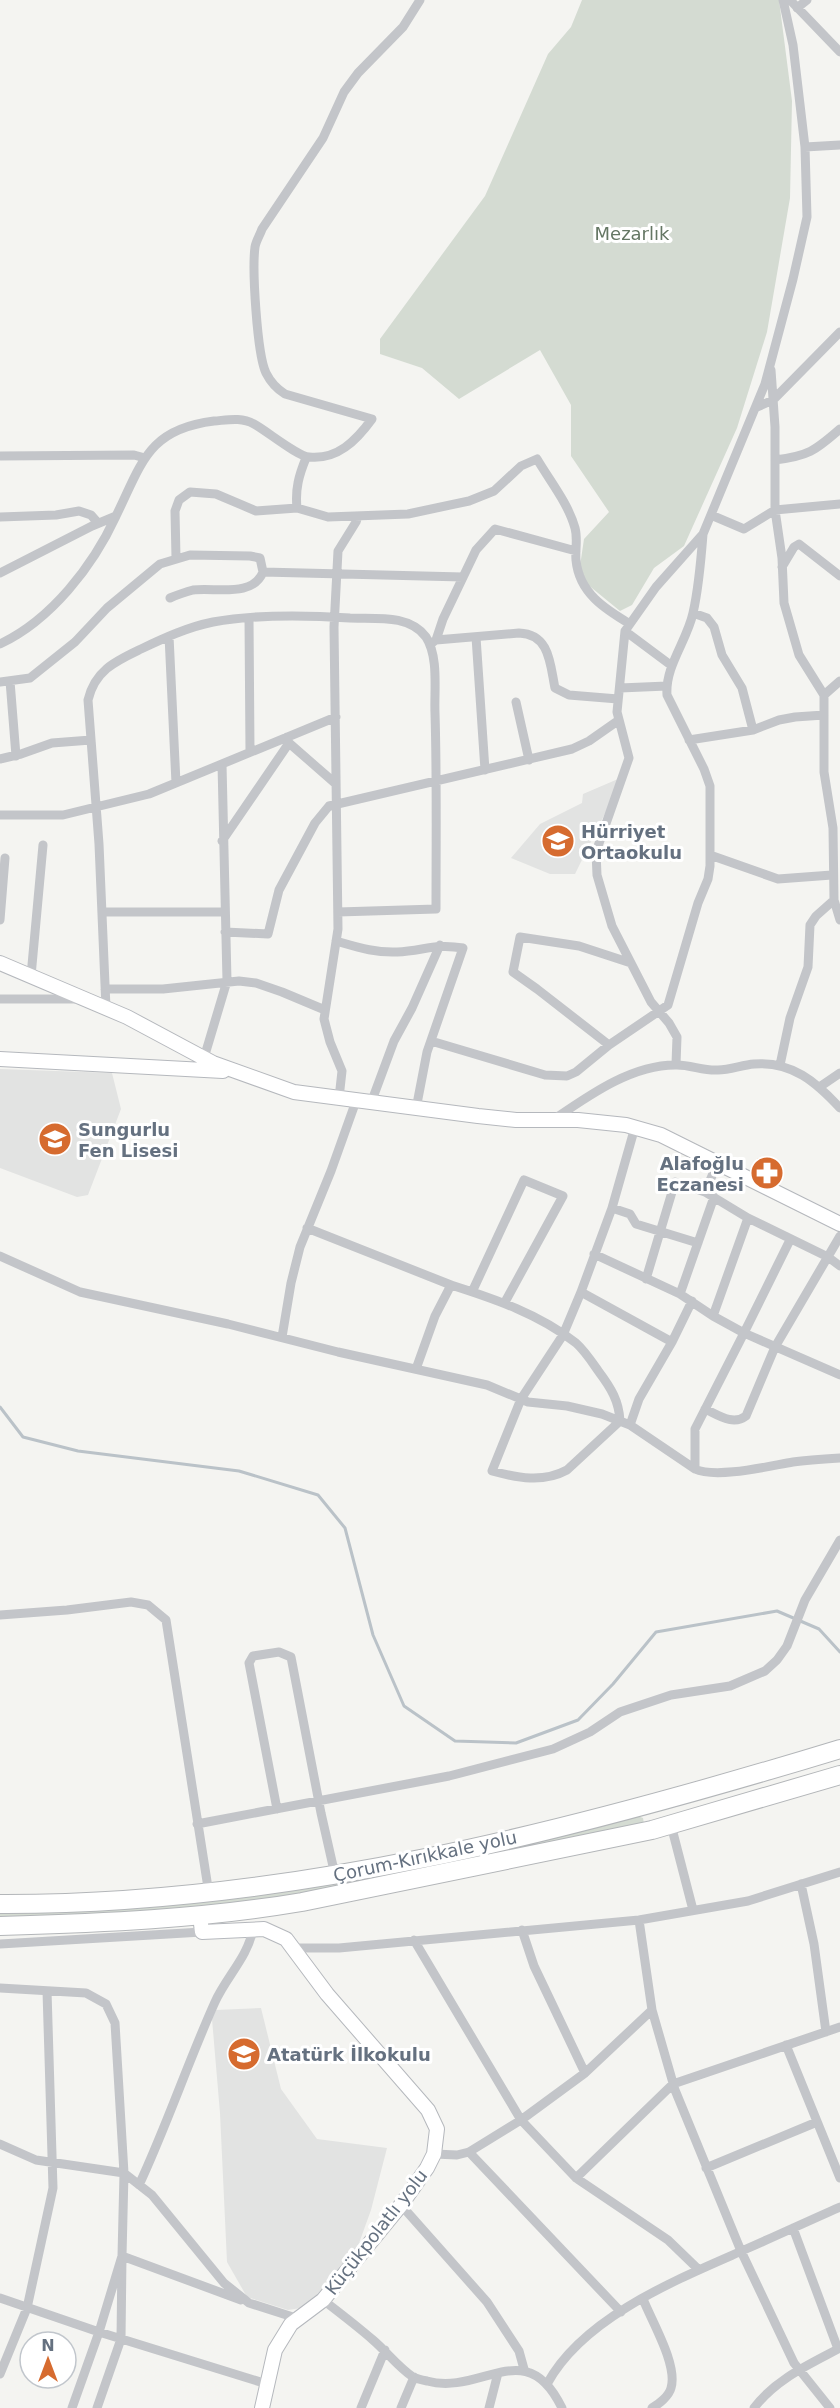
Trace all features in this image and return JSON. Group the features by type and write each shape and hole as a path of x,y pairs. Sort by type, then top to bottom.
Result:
{"highway":[{"name":"Çorum-Kırıkkale yolu","path":"0,1904 116,1901 209,1894 335,1875 438,1855 597,1818 840,1749"},
{"name":"Çorum-Kırıkkale yolu","path":"0,1926 104,1931 201,1924 671,1825 840,1775"}],"street":[{"path":"0,644 34,623 91,560 106,538 145,458 160,440 176,429 194,424 236,419 253,423 306,458 325,457 341,451 359,436 372,420 285,394 276,388 265,372 259,338 254,261 256,243 262,230 323,138 344,92 358,73 403,27 420,0"},
{"path":"431,1041 545,1075 567,1076 576,1072 658,1010 669,1005 673,997 698,903 708,879 710,786 668,695 668,675 684,642 693,613 703,534 755,408 770,363 807,217 805,147 793,45 783,0"},
{"path":"790,0 840,52"},
{"path":"797,8 807,0"},
{"path":"805,147 840,145"},
{"path":"755,408 773,400 840,332"},
{"path":"770,363 775,510 784,603 799,655 824,694 824,772 835,817 832,876 834,900 840,920"},
{"path":"775,460 815,451 840,429"},
{"path":"0,456 134,455 145,458"},
{"path":"297,508 297,484 306,458"},
{"path":"176,558 175,511 179,500 190,492 216,494 256,511 297,508 309,513 328,516 408,514 469,501 494,490 521,466 537,459 566,506 575,530 576,565 584,586 593,600 672,666"},
{"path":"711,515 744,529 775,510 840,504"},
{"path":"0,518 56,515 79,511 91,515 98,523"},
{"path":"0,573 116,516"},
{"path":"339,1098 342,1071 330,1042 324,1019 338,912 335,617 338,551 358,516"},
{"path":"338,912 436,909 437,782 433,642 476,550 495,529 576,551"},
{"path":"676,1064 677,1037 651,1002 612,926 597,875 596,852 629,758 617,712 628,628 656,587 703,534"},
{"path":"782,567 794,547 800,544 840,576"},
{"path":"16,756 5,681 30,678 75,642 107,608 160,564 190,555 260,558 263,572 257,582 251,586 239,589 191,591 170,598"},
{"path":"263,572 463,577"},
{"path":"693,613 707,618 714,627 722,655 742,688 753,730"},
{"path":"106,1008 88,700 91,687 97,677 115,662 169,636 212,622 249,618 335,617 404,621 417,628 433,642 519,633 532,635 541,641 547,650 555,687 569,695 618,699"},
{"path":"249,618 250,752"},
{"path":"169,636 176,783"},
{"path":"476,637 485,770"},
{"path":"824,694 840,681"},
{"path":"620,688 667,687"},
{"path":"516,702 529,760"},
{"path":"689,740 753,730 779,720 824,716"},
{"path":"0,815 63,815 149,794 250,752 288,740 336,717"},
{"path":"225,932 268,934 279,890 294,860 326,809 336,804 572,749 590,741 619,720"},
{"path":"0,759 16,756 52,743 91,740"},
{"path":"288,740 336,784"},
{"path":"222,841 288,740"},
{"path":"204,1058 227,981 222,764"},
{"path":"31,976 43,845"},
{"path":"710,855 778,879 832,876"},
{"path":"0,920 5,858"},
{"path":"780,1065 790,1017 808,967 810,925 816,916 834,900"},
{"path":"102,912 224,912"},
{"path":"609,1045 513,972 520,937 579,946 631,963"},
{"path":"336,941 370,951 386,952 440,945 463,948 431,1041 416,1109"},
{"path":"371,1103 394,1041 412,1008 440,945"},
{"path":"0,963 127,1017 204,1058 294,1092 516,1120 578,1120 635,1127 661,1135 840,1224"},
{"path":"105,989 163,989 227,981 256,983 325,1010"},
{"path":"0,999 84,999"},
{"path":"0,1059 241,1073"},
{"path":"553,1120 599,1089 627,1076 676,1064 717,1071 755,1064 785,1065 821,1086 840,1108"},
{"path":"821,1086 840,1073"},
{"path":"282,1337 291,1283 307,1228 331,1171 356,1101"},
{"path":"307,1228 472,1292 505,1302 563,1335 585,1352 612,1390 620,1409 620,1421 567,1470 557,1475 540,1479 510,1476 492,1471 521,1399 563,1335 581,1292 612,1208 635,1127"},
{"path":"705,1192 718,1162"},
{"path":"472,1292 524,1180 563,1196 505,1302"},
{"path":"646,1279 675,1182 705,1192 748,1218 828,1257 840,1266"},
{"path":"680,1294 714,1197"},
{"path":"612,1208 630,1214 636,1224 698,1243"},
{"path":"713,1316 748,1218"},
{"path":"705,1409 733,1421 743,1419 775,1347 840,1236"},
{"path":"695,1469 694,1434 790,1240"},
{"path":"594,1254 680,1294 744,1333 840,1375"},
{"path":"0,1256 80,1292 487,1385 528,1402 567,1406 602,1414 630,1425 695,1469 711,1473 840,1458"},
{"path":"416,1369 435,1316 451,1284"},
{"path":"581,1292 672,1342"},
{"path":"630,1425 639,1399 672,1342 692,1301"},
{"path":"197,1824 449,1776 553,1749 590,1732 620,1712 671,1695 730,1686 765,1671 777,1660 792,1634 806,1600 840,1540"},
{"path":"0,1616 131,1602 148,1605 166,1620 209,1894"},
{"path":"277,1809 249,1666 253,1656 279,1652 291,1657 318,1802 335,1875"},
{"path":"671,1825 693,1911"},
{"path":"293,1948 322,1949 639,1920 748,1901 840,1872"},
{"path":"801,1884 814,1944 826,2032"},
{"path":"639,1920 652,2010 673,2084 741,2252 794,2363 830,2408"},
{"name":"Küçükpolatlı yolu","path":"201,1924 264,1929 280,1935 293,1948 327,1994 428,2110 437,2129 434,2154 401,2205 323,2300 296,2318 275,2350 262,2408"},
{"path":"139,2185 165,2128 215,2000 246,1951 253,1929"},
{"path":"522,1930 534,1966 585,2073"},
{"path":"0,1944 104,1931"},
{"path":"414,1940 521,2120 576,2178 668,2240 698,2269"},
{"path":"0,1988 79,1992 93,1996 106,2004 113,2016 124,2173 121,2339 97,2408"},
{"path":"0,2374 27,2308 53,2188 47,1991"},
{"path":"434,2154 457,2155 470,2152 521,2120 585,2073 652,2010"},
{"path":"576,2178 673,2084 840,2027"},
{"path":"786,2044 840,2178"},
{"path":"706,2168 817,2122"},
{"path":"0,2144 36,2160 124,2173 152,2195 224,2283 249,2303"},
{"path":"470,2152 621,2312"},
{"path":"401,2205 487,2302 519,2351 524,2369 547,2384 562,2408"},
{"path":"547,2384 558,2364 568,2353 592,2332 621,2312 698,2269 840,2207"},
{"path":"754,2408 767,2390 839,2349 793,2228"},
{"path":"122,2256 296,2318"},
{"path":"72,2408 99,2332 122,2256"},
{"path":"0,2298 99,2332 267,2384"},
{"path":"323,2300 414,2377 440,2384 468,2382 498,2373 524,2369"},
{"path":"643,2300 673,2371 671,2390 652,2408"},
{"path":"361,2408 384,2350"},
{"path":"489,2408 498,2373"},
{"path":"401,2408 414,2377"},
{"path":"554,2392 554,2408"}],"shaded area":[{"name":"Hürriyet Ortaokulu","path":"618,779 616,791 575,874 550,874 511,858 540,824 582,803 583,794"},
{"name":"Sungurlu Fen Lisesi","path":"0,1069 112,1073 121,1109 88,1195 77,1197 0,1168"},
{"path":"261,2008 281,2089 317,2139 387,2148 371,2210 354,2257 307,2307 288,2310 247,2297 227,2262 220,2113 212,2019 216,2010"}],"green space":[{"name":"Mezarlık","path":"582,0 779,0 792,101 790,198 767,332 737,428 684,546 654,568 632,605 620,611 587,584 580,566 584,539 609,512 571,456 571,405 540,350 459,399 422,368 380,354 380,339 485,196 548,54 571,27"},
{"path":"638,1816 643,1818 644,1824 327,1891 191,1910 0,1918 0,1910 75,1909"}],"waterway":[{"path":"0,1407 23,1437 78,1451 239,1471 318,1495 345,1528 373,1635 404,1706 455,1741 516,1743 578,1720 613,1684 656,1632 777,1611 819,1629 840,1652"}],"place":[{"name":"Hürriyet Ortaokulu","path":"558,841"},
{"name":"Sungurlu Fen Lisesi","path":"55,1139"},
{"name":"Alafoğlu Eczanesi","path":"767,1173"},
{"name":"Atatürk İlkokulu","path":"244,2054"}]}
